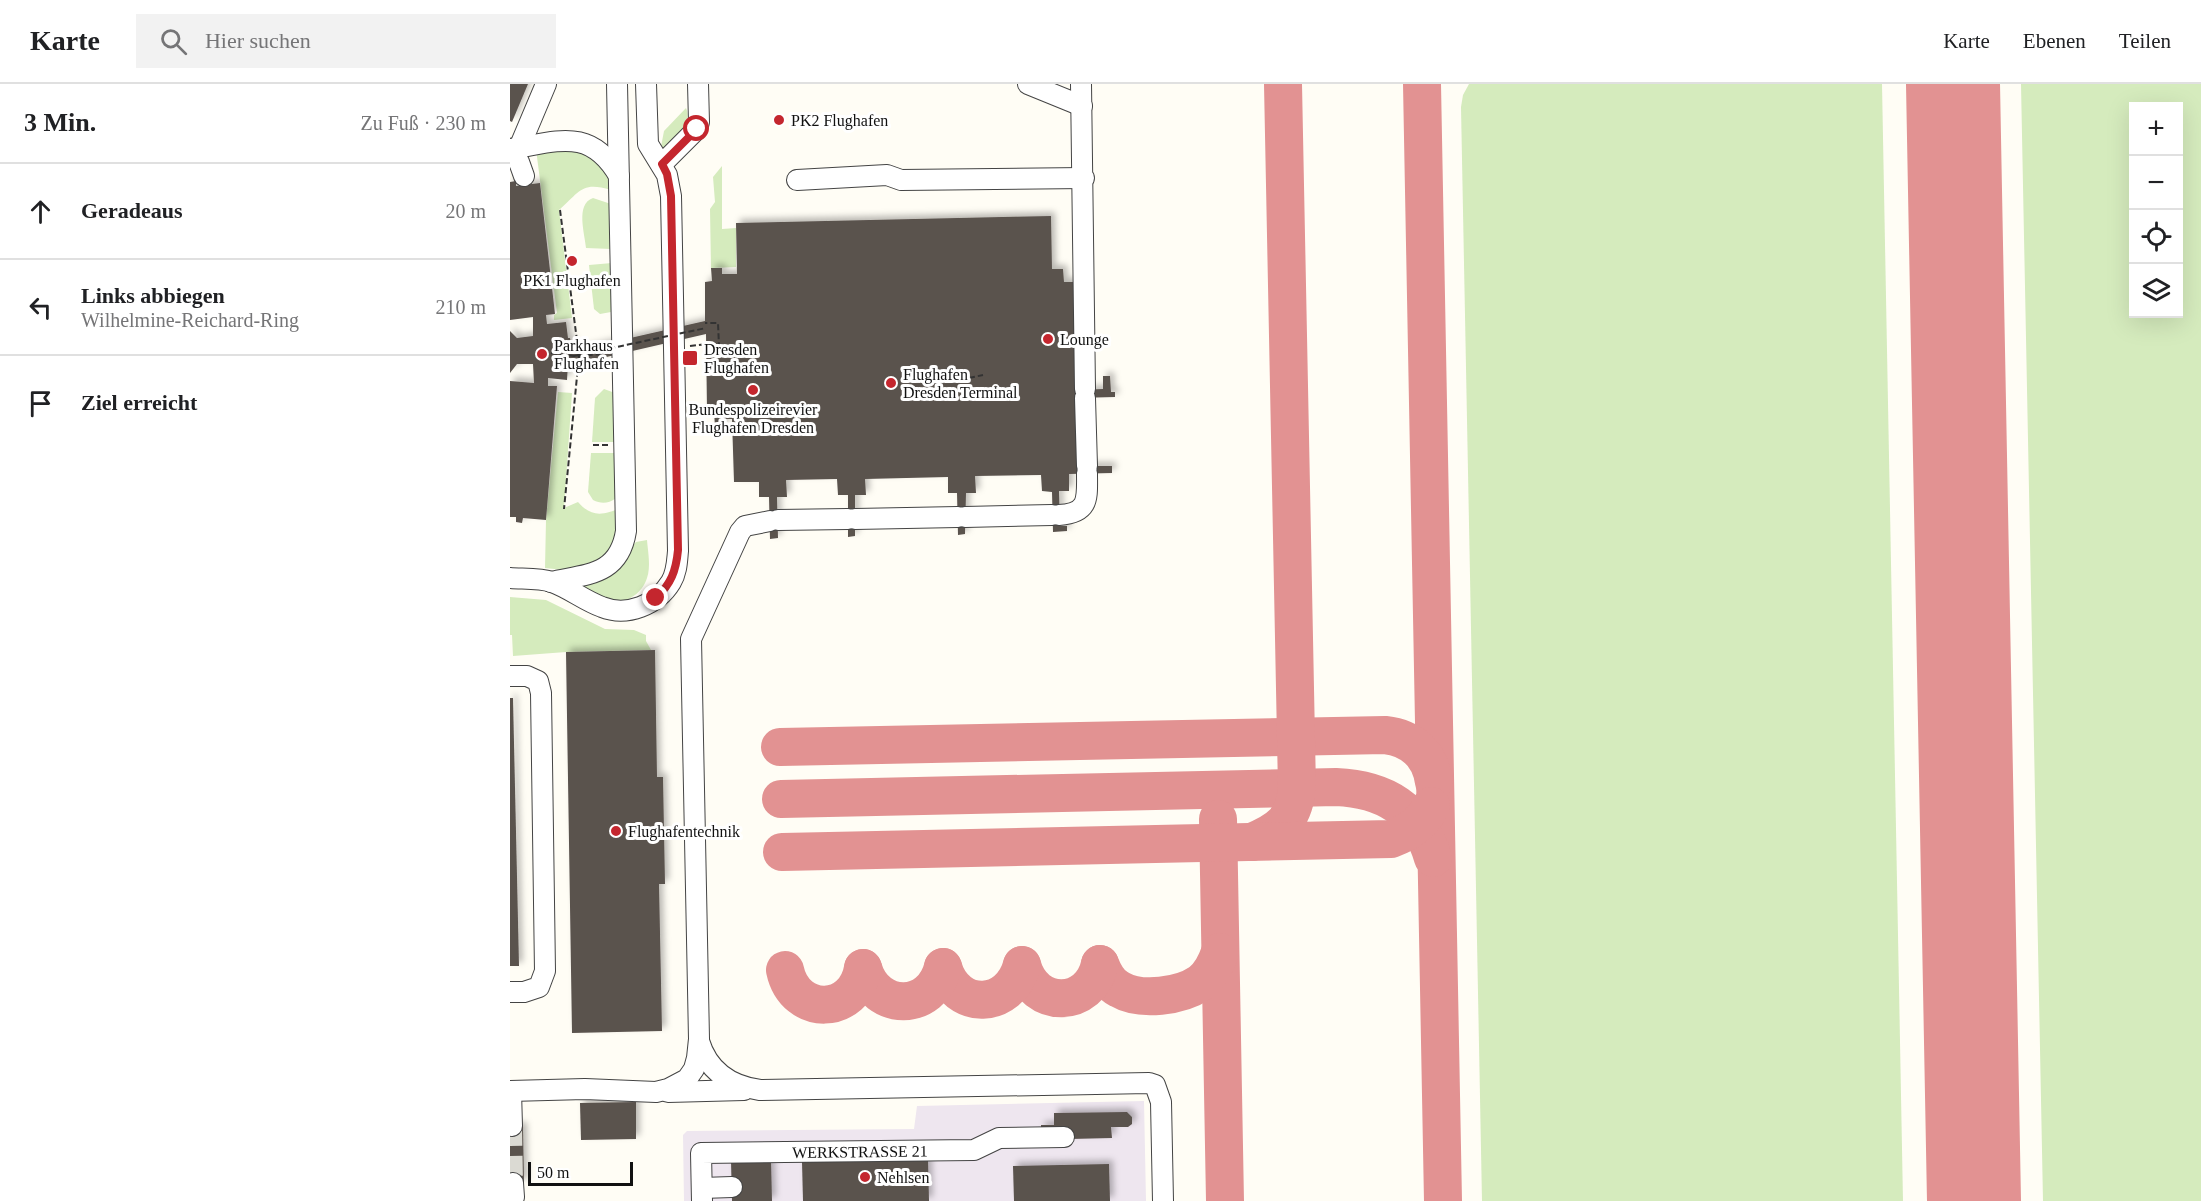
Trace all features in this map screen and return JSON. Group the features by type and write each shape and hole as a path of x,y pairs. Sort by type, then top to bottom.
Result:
{"street":[{"path":"524,176 515,142 546,84"},
{"path":"510,578 551,582 595,573 613,560 624,540 626,531 617,84"},
{"path":"551,582 604,608 622,611 639,608 656,598 671,581 676,569 678,550 671,196 667,174 648,144 646,84"},
{"path":"662,164 697,129 699,122 698,84"},
{"path":"1028,84 1082,106"},
{"path":"656,1092 668,1089 687,1079 694,1069 697,1058 699,1039 691,639 740,532 745,526 774,520 1056,515 1075,513 1084,506 1087,470 1081,84"},
{"path":"515,142 559,140 585,143 601,153 619,176"},
{"path":"797,180 887,175 901,180 1084,178"},
{"path":"510,676 527,676 538,681 541,693 545,971 539,987 524,992 510,992"},
{"path":"699,1039 703,1052 717,1072 737,1085 760,1090"},
{"path":"512,1126 511,1091 585,1089 656,1092 1149,1083 1155,1085 1161,1102 1163,1201"},
{"name":"WERKSTRASSE 21","path":"702,1195 701,1153 974,1150 999,1138 1064,1137"},
{"path":"702,1195 732,1187"}],"path":[{"path":"560,210 579,356 564,509"},
{"path":"690,346 706,344 719,346 718,323 705,323"},
{"path":"574,356 706,328"},
{"path":"542,352 574,356 613,353"},
{"path":"938,373 950,368"},
{"path":"969,378 983,375"},
{"path":"593,445 617,445"}],"shaded area":[{"path":"1144,1101 1146,1201 684,1201 683,1135 687,1131 914,1129 917,1106"}],"green space":[{"path":"1469,84 1882,84 1903,1201 1482,1201 1461,107 1463,95"},
{"path":"2021,84 2201,84 2201,1201 2043,1201"},
{"path":"686,108 688,115 684,127 676,138 660,152 664,131"},
{"path":"536,149 586,149 602,168 610,183 611,190 593,187 582,190 559,210 572,318 554,320 554,315 557,313"},
{"path":"722,166 722,229 736,228 736,267 711,268 710,209 715,202 713,177"},
{"path":"593,198 611,204 611,249 586,248 583,213 587,201"},
{"path":"612,263 614,309 611,312 600,314 594,309 589,265"},
{"path":"604,389 615,393 616,442 592,442 595,398"},
{"path":"558,392 572,393 564,508 578,502 588,511 598,514 621,508 621,532 608,558 573,571 545,568 546,520"},
{"path":"591,453 616,453 616,498 604,503 593,500 588,492"},
{"path":"647,540 648,574 645,584 633,597 616,602 606,601 572,583 615,565 636,542"},
{"path":"510,597 546,600 605,629 634,630 646,635 646,641 651,650 513,656 512,635 510,635"}],"building":[{"path":"510,84 528,84 512,122 510,121"},
{"name":"Flughafen Dresden Terminal","path":"516,181 516,186 540,183 555,314 546,315 547,324 566,322 568,338 570,338 573,351 705,321 705,282 712,281 711,268 722,268 722,274 737,274 736,223 1051,216 1052,269 1063,269 1064,282 1074,282 1076,390 1103,389 1103,376 1110,376 1111,392 1115,392 1115,397 1076,398 1078,466 1112,466 1112,473 1069,474 1069,491 1059,491 1060,526 1067,526 1067,531 1053,532 1052,492 1042,491 1041,475 975,476 976,493 966,493 965,534 958,535 957,493 948,493 948,477 865,479 866,495 855,495 855,536 848,537 848,495 838,495 837,479 786,480 787,497 777,497 778,538 770,539 769,497 759,497 759,482 734,482 732,419 724,419 724,427 715,427 714,411 707,411 706,334 568,364 567,380 548,378 548,386 557,386 546,520 523,518 522,523 516,522 516,517 510,517 510,381 534,383 533,364 517,364 510,373 510,331 517,338 533,336 533,317 510,320 510,182"},
{"name":"Flughafentechnik","path":"655,650 657,777 663,777 665,884 659,884 662,1031 572,1033 566,652"},
{"path":"510,698 513,698 519,966 510,966"},
{"path":"636,1102 636,1139 581,1140 580,1103"},
{"path":"1127,1112 1132,1117 1132,1124 1128,1127 1111,1127 1112,1138 1070,1139 1041,1131 1041,1125 1054,1125 1054,1113"},
{"path":"510,1126 523,1126 524,1183 510,1183"},
{"name":"Nehlsen","path":"928,1159 929,1201 803,1201 802,1162"},
{"path":"771,1160 772,1201 732,1201 731,1161"},
{"path":"1109,1164 1110,1201 1014,1201 1013,1166"}],"taxiway":[{"path":"1252,842 1284,823 1292,809 1297,789 1283,84"},
{"path":"1422,84 1443,1201"},
{"path":"1949,84 1953,104"},
{"path":"780,747 1385,735 1403,740 1418,749 1428,763 1434,782"},
{"path":"781,799 1336,787 1369,792 1397,805 1419,827 1433,858"},
{"path":"782,852 1391,839 1414,827 1431,806"},
{"path":"1218,819 1225,1201"},
{"path":"1100,964 1107,978 1119,989 1138,995 1161,996 1192,988 1200,983 1213,969 1220,952"},
{"path":"1022,965 1028,980 1038,990 1049,996 1062,998 1074,996 1085,989 1094,979 1100,964"},
{"path":"943,967 950,982 959,992 971,998 983,1000 1006,991 1016,980 1022,965"},
{"path":"863,968 870,983 879,993 891,999 904,1001 916,999 928,992 937,982 943,967"},
{"path":"785,970 791,985 800,996 812,1003 825,1005 837,1002 849,995 858,984 863,968"}],"runway":[{"path":"1953,84 1974,1201"}],"tunnel":[{"path":"512,1126 513,1183"}],"place":[{"name":"PK2 Flughafen","path":"779,120"},
{"name":"PK1 Flughafen","path":"572,261"},
{"name":"Lounge","path":"1048,339"},
{"name":"Parkhaus Flughafen","path":"542,354"},
{"name":"Dresden Flughafen","path":"690,358"},
{"name":"Flughafen Dresden Terminal","path":"891,383"},
{"name":"Bundespolizeirevier Flughafen Dresden","path":"753,390"},
{"name":"Flughafentechnik","path":"616,831"},
{"name":"Nehlsen","path":"865,1177"}],"route":[{"path":"656,598 671,581 676,569 678,550 671,196 667,174 662,164 697,129"}]}
